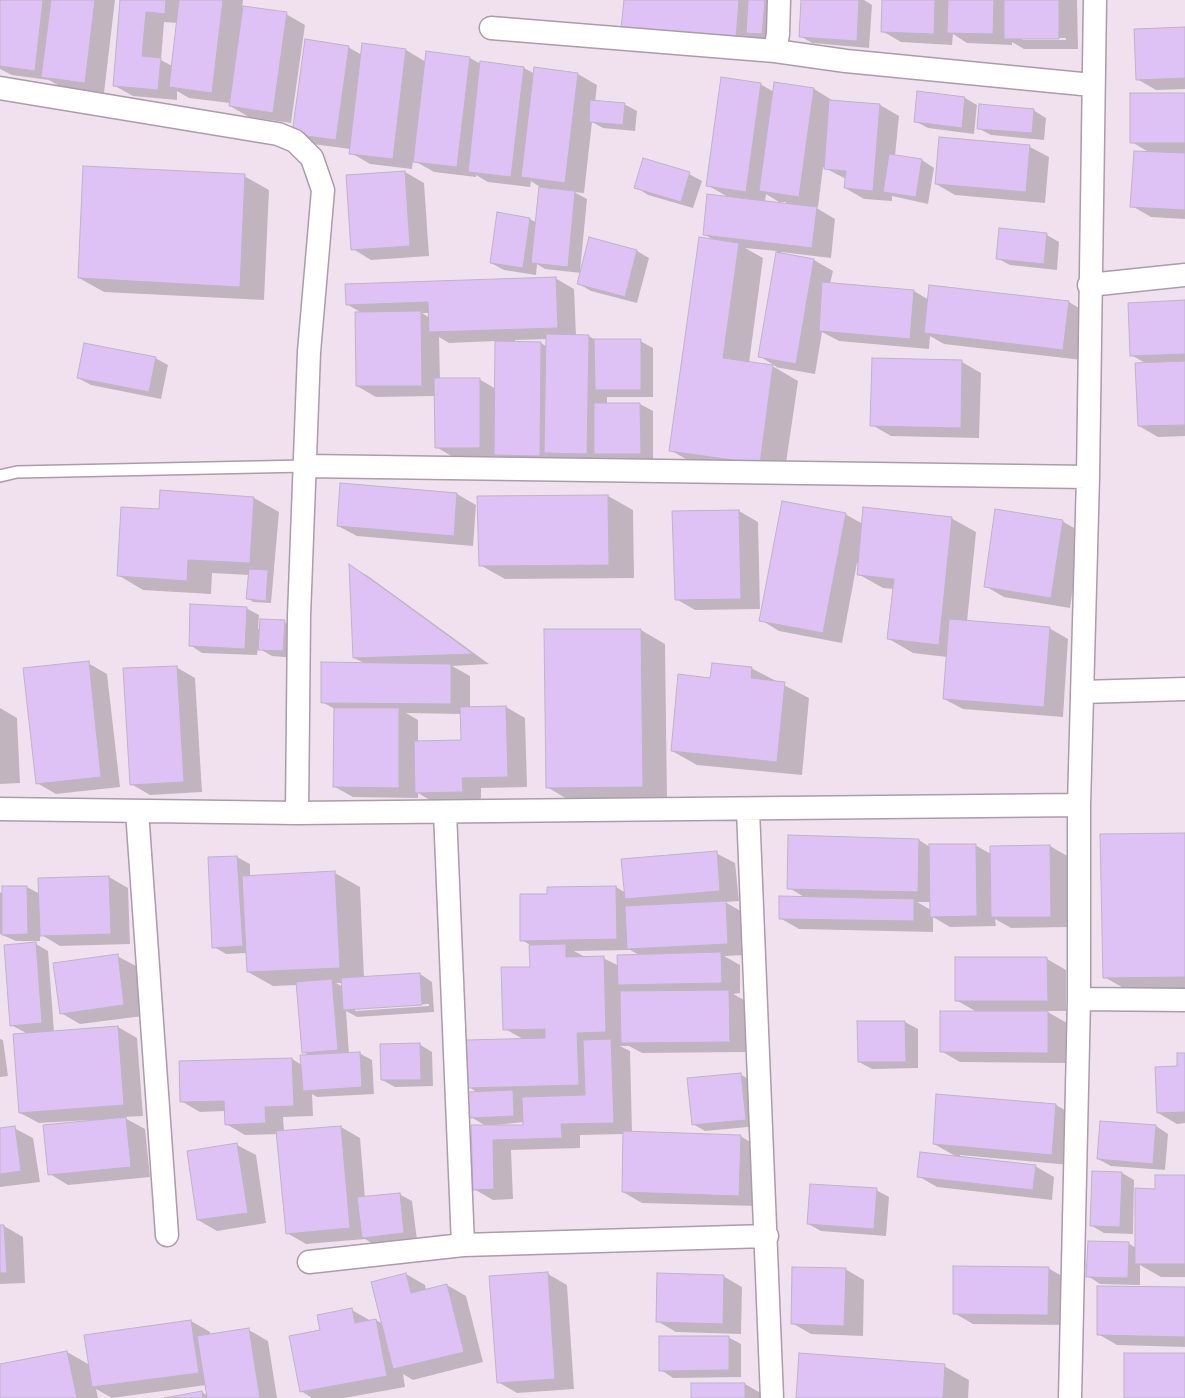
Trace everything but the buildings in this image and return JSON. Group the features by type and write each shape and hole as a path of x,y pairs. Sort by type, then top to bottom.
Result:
{"street":[{"path":"775,51 778,34 779,0"},
{"path":"1070,1398 1079,999 1079,805 1088,477 1089,285 1095,0"},
{"path":"492,28 775,51 846,61 1092,85"},
{"path":"0,88 278,134 295,141 312,158 323,190 309,352 304,466 299,616 297,813"},
{"path":"1089,285 1185,275"},
{"path":"304,466 1088,477"},
{"path":"1082,692 1185,689"},
{"path":"0,809 297,813 748,810 1079,805"},
{"path":"748,810 767,1236 772,1398"},
{"path":"137,811 167,1235"},
{"path":"444,812 463,1245"},
{"path":"1079,999 1185,1000"},
{"path":"309,1262 463,1245 767,1236"}],"lane":[{"path":"0,476 17,472 304,466"}]}
